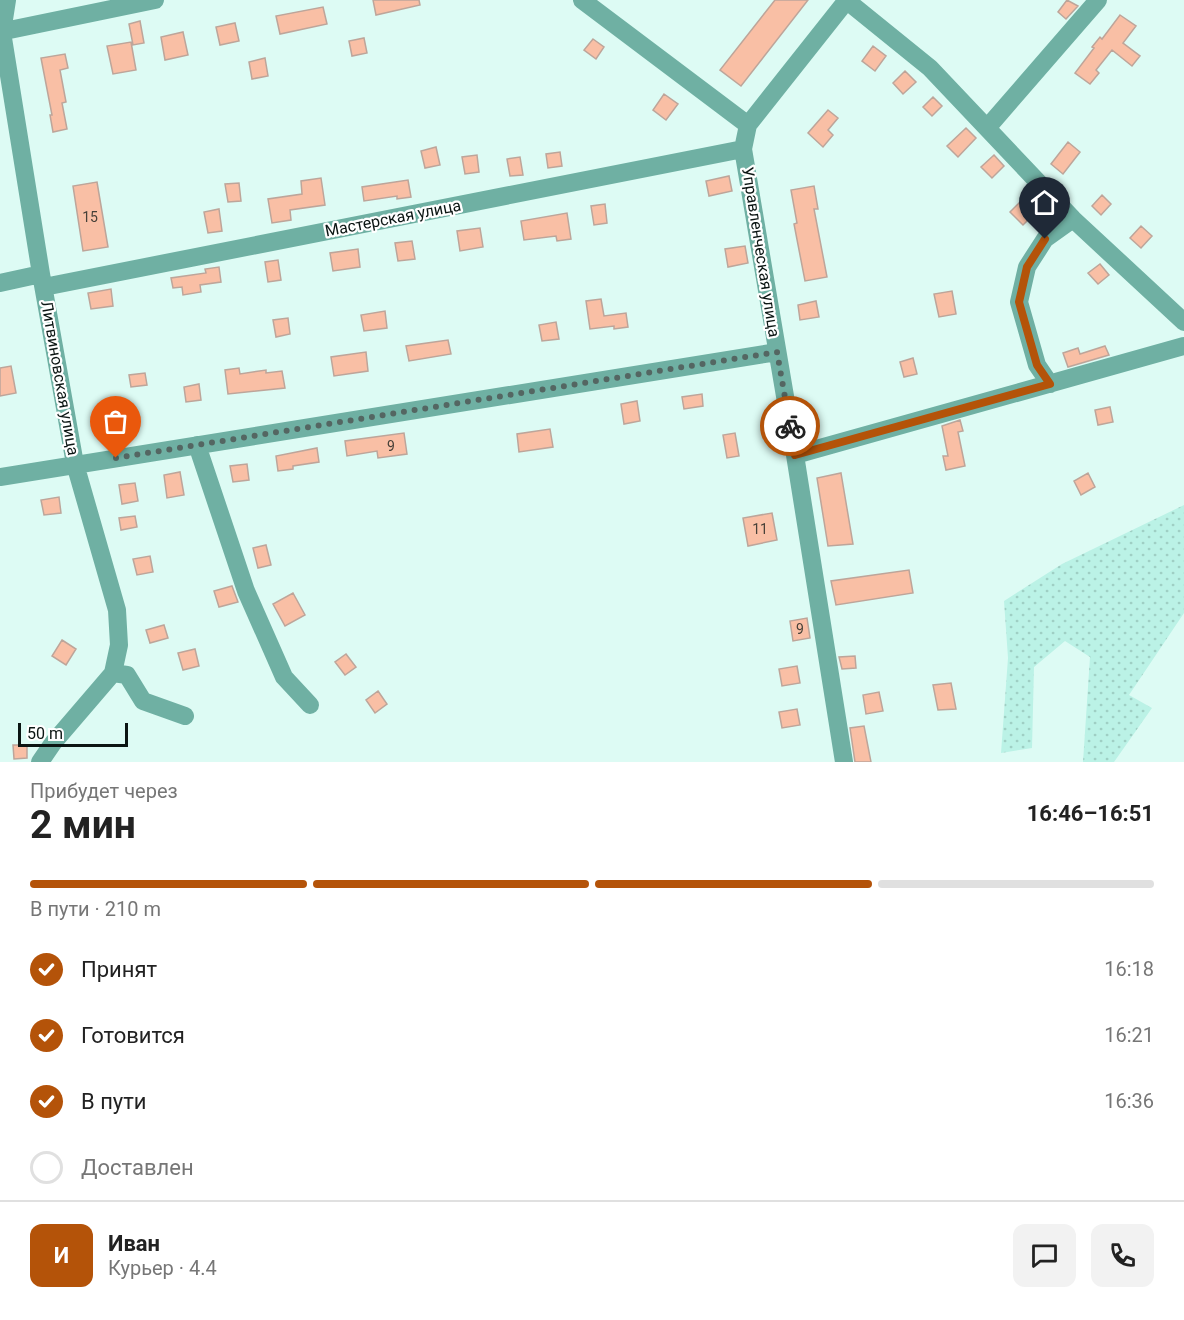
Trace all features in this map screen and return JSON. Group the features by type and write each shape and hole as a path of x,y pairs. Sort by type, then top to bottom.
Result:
{"street":[{"name":"Литвиновская улица","path":"7,0 1,32 42,280 75,464 117,610 119,645 113,673 53,742 40,762"},
{"path":"1,32 155,0"},
{"path":"582,0 748,125 846,0 930,68 1073,219 1184,322"},
{"path":"987,128 1098,0"},
{"name":"Управленческая улица","path":"748,125 743,149 844,762"},
{"name":"Мастерская улица","path":"0,283 42,280 743,149"},
{"path":"1050,384 1037,365 1019,302 1027,267 1045,239 1073,219"},
{"path":"795,455 1184,346"},
{"path":"0,477 777,352"},
{"path":"197,445 246,591 284,677 310,705"},
{"path":"113,673 128,675 143,701 185,716"}],"green space":[{"path":"1184,505 1184,613 1129,695 1152,708 1114,762 1083,762 1090,657 1065,641 1034,667 1032,748 1001,753 1008,658 1004,601 1062,564"}],"building":[{"path":"373,0 419,0 420,5 376,15"},
{"path":"775,0 808,0 741,86 720,70"},
{"path":"1067,0 1078,6 1066,19 1058,12"},
{"path":"323,7 327,24 280,34 276,16"},
{"path":"1120,15 1136,26 1123,43 1140,56 1132,66 1112,50 1096,70 1099,73 1090,84 1075,73 1094,48 1092,47 1100,37 1102,39"},
{"path":"140,21 144,43 133,45 129,24"},
{"path":"235,23 239,41 220,45 216,27"},
{"path":"183,32 188,55 165,60 161,37"},
{"path":"364,38 367,53 352,56 349,41"},
{"path":"593,39 604,47 596,59 584,50"},
{"path":"131,42 136,70 113,74 107,46"},
{"path":"873,46 886,56 875,71 862,61"},
{"path":"65,54 68,68 60,70 66,102 62,103 67,129 53,132 41,58"},
{"path":"265,58 268,76 252,79 249,62"},
{"path":"905,71 916,82 903,94 893,83"},
{"path":"664,94 678,104 666,120 653,110"},
{"path":"933,97 942,106 932,116 923,107"},
{"path":"828,110 838,118 828,130 833,135 823,147 808,133"},
{"path":"966,128 976,138 958,157 947,146"},
{"path":"1068,142 1080,152 1063,174 1051,164"},
{"path":"436,147 440,165 425,168 421,151"},
{"path":"560,152 562,166 548,168 546,154"},
{"path":"477,155 479,172 465,174 462,157"},
{"path":"994,155 1004,166 992,178 981,167"},
{"path":"520,157 523,175 510,176 507,159"},
{"path":"729,176 732,191 709,196 706,181"},
{"path":"321,178 325,205 290,210 291,220 272,223 268,199 302,194 301,181"},
{"path":"408,180 411,197 397,199 397,196 364,201 362,187"},
{"path":"97,182 108,247 83,251 73,186"},
{"path":"239,183 241,201 228,202 225,184"},
{"path":"814,186 818,209 814,209 827,277 805,281 794,224 797,223 791,190"},
{"path":"1029,193 1042,206 1023,225 1010,212"},
{"path":"1102,195 1111,204 1101,215 1092,206"},
{"path":"605,204 607,223 594,225 591,206"},
{"path":"219,209 222,231 208,233 204,212"},
{"path":"567,213 571,239 557,241 556,236 524,240 521,221"},
{"path":"1141,226 1152,236 1141,248 1130,238"},
{"path":"480,228 483,247 460,251 457,231"},
{"path":"412,241 415,259 398,261 395,243"},
{"path":"745,246 748,263 728,267 725,249"},
{"path":"358,249 360,267 333,271 330,253"},
{"path":"278,260 281,280 268,282 265,262"},
{"path":"1100,264 1109,275 1098,284 1088,273"},
{"path":"219,267 221,282 200,285 201,292 183,295 182,287 173,288 171,278 206,273 205,269"},
{"path":"111,289 113,306 91,309 88,293"},
{"path":"952,291 956,314 939,317 934,294"},
{"path":"601,299 604,316 626,313 628,327 590,329 586,301"},
{"path":"816,301 819,317 800,320 798,305"},
{"path":"385,311 387,328 364,331 361,315"},
{"path":"288,318 290,334 276,337 273,320"},
{"path":"556,322 559,339 542,341 539,325"},
{"path":"448,340 451,354 409,361 406,346"},
{"path":"1105,346 1109,355 1068,367 1063,353 1078,348 1080,354"},
{"path":"366,352 368,371 334,376 331,357"},
{"path":"913,358 917,374 904,377 900,362"},
{"path":"11,366 16,393 0,396 0,368"},
{"path":"239,368 240,374 266,370 266,373 282,371 285,388 228,394 225,370"},
{"path":"145,373 147,385 131,387 129,375"},
{"path":"199,384 201,400 186,402 184,387"},
{"path":"702,394 703,406 684,409 682,397"},
{"path":"637,401 640,421 624,424 621,404"},
{"path":"1110,407 1113,422 1098,425 1095,410"},
{"path":"960,420 963,431 958,432 965,466 946,470 943,456 948,456 942,426"},
{"path":"550,429 553,447 519,452 517,434"},
{"path":"404,433 407,454 378,458 377,451 347,456 345,441"},
{"path":"735,433 739,456 727,458 723,435"},
{"path":"317,448 319,462 278,471 276,456"},
{"path":"247,464 249,480 233,482 230,466"},
{"path":"180,472 184,495 167,498 164,475"},
{"path":"841,473 853,544 828,546 817,478"},
{"path":"1088,473 1095,487 1081,495 1074,481"},
{"path":"135,483 138,501 122,504 119,485"},
{"path":"59,497 61,513 44,515 41,500"},
{"path":"772,513 777,540 748,546 743,518"},
{"path":"135,516 137,527 121,530 119,518"},
{"path":"266,545 271,565 258,568 253,548"},
{"path":"150,556 153,572 137,575 133,559"},
{"path":"909,570 913,593 836,605 831,581"},
{"path":"232,586 238,602 219,607 214,591"},
{"path":"293,593 305,615 285,626 273,604"},
{"path":"807,618 810,638 793,641 790,621"},
{"path":"164,625 168,638 150,643 146,630"},
{"path":"62,640 76,649 66,665 52,656"},
{"path":"195,649 199,666 183,670 178,653"},
{"path":"346,654 356,667 345,675 335,662"},
{"path":"855,656 856,668 842,669 839,657"},
{"path":"797,666 800,683 782,686 779,669"},
{"path":"951,683 956,709 938,710 933,685"},
{"path":"378,691 387,704 375,713 366,700"},
{"path":"879,692 883,711 866,714 863,695"},
{"path":"797,709 800,725 782,728 779,712"},
{"path":"864,726 871,762 855,762 850,728"},
{"path":"13,745 27,745 27,758 14,759"}],"way so far":[{"path":"116,458 777,352 790,426"}],"route":[{"path":"790,426 795,455 1050,384 1037,365 1019,302 1027,267 1045,239"}]}
